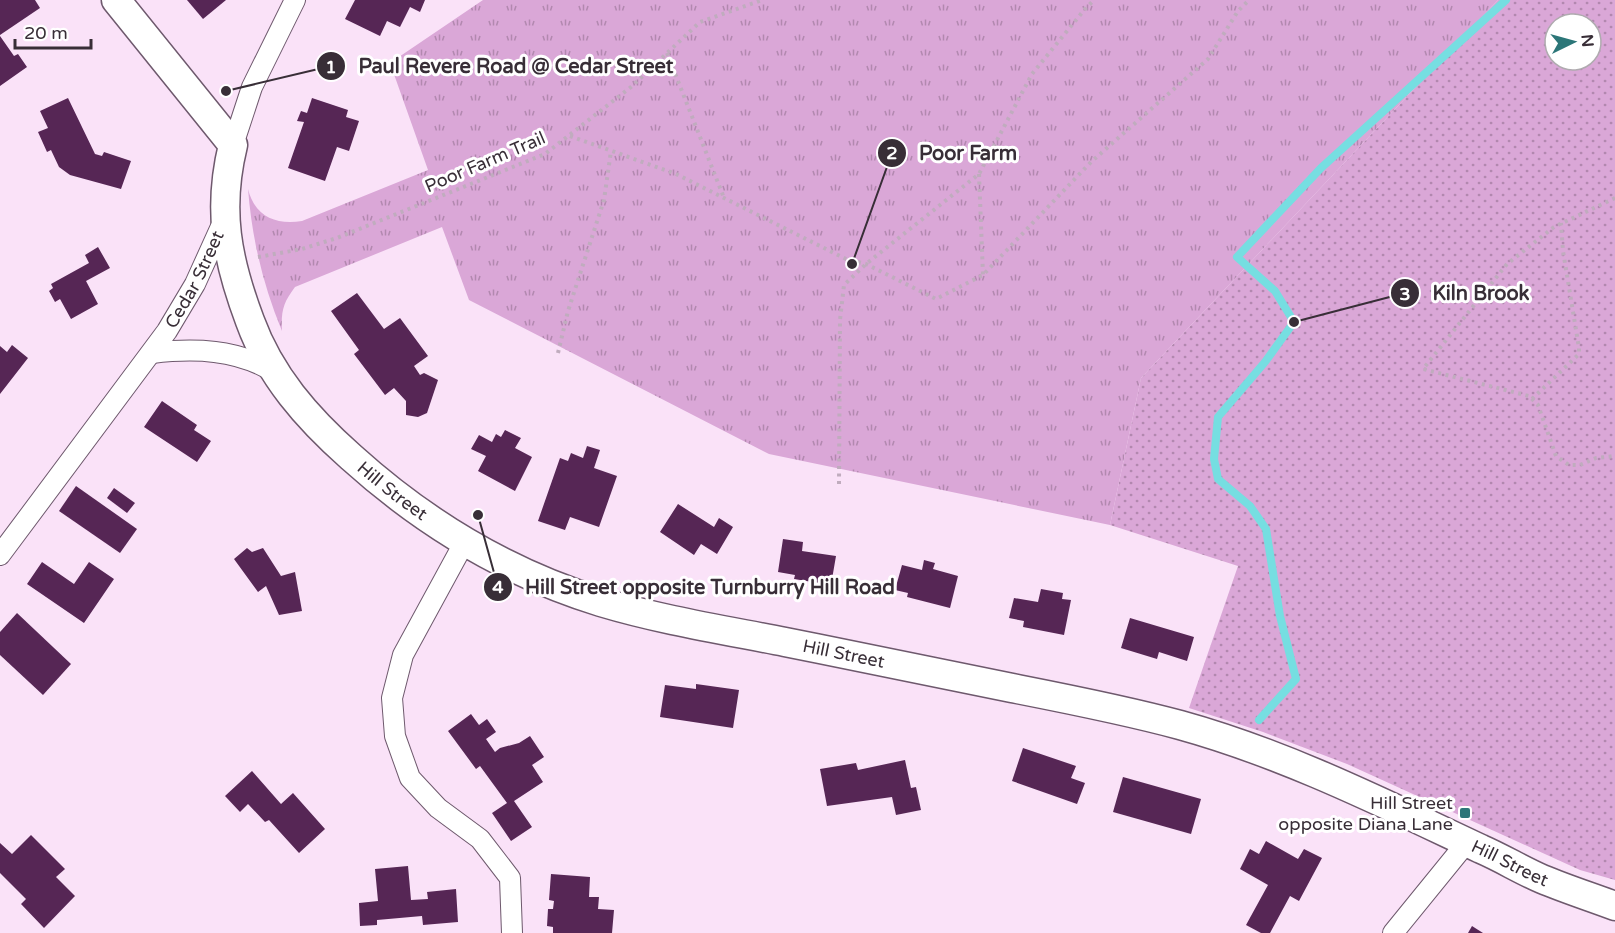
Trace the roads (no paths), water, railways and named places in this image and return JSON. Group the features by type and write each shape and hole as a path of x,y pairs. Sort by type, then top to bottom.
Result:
{"street":[{"path":"116,0 233,145"},
{"name":"Cedar Street","path":"0,555 152,353 195,284 224,220 227,175 233,145 252,87 295,0"},
{"name":"Hill Street","path":"224,220 231,261 255,335 274,372 314,422 358,464 407,504 464,543 507,566 552,585 628,609 1105,707 1184,726 1305,770 1467,842 1542,879 1615,906"},
{"name":"Cedar Street","path":"152,353 184,350 223,353 254,361 274,372"},
{"path":"464,543 403,655 392,698 395,736 410,778 438,808 480,839 510,878 512,933"},
{"path":"1393,933 1467,842"}],"waterway":[{"path":"1259,720 1296,679 1280,616 1266,529 1250,506 1218,479 1214,459 1218,417 1265,362 1294,322 1275,291 1237,257 1321,168 1506,0"}],"place":[{"name":"Paul Revere Road @ Cedar Street","path":"226,91"},
{"name":"Poor Farm","path":"852,264"},
{"name":"Kiln Brook","path":"1294,322"},
{"name":"Hill Street opposite Turnburry Hill Road","path":"478,515"},
{"name":"Hill Street opposite Diana Lane","path":"1465,813"}]}
